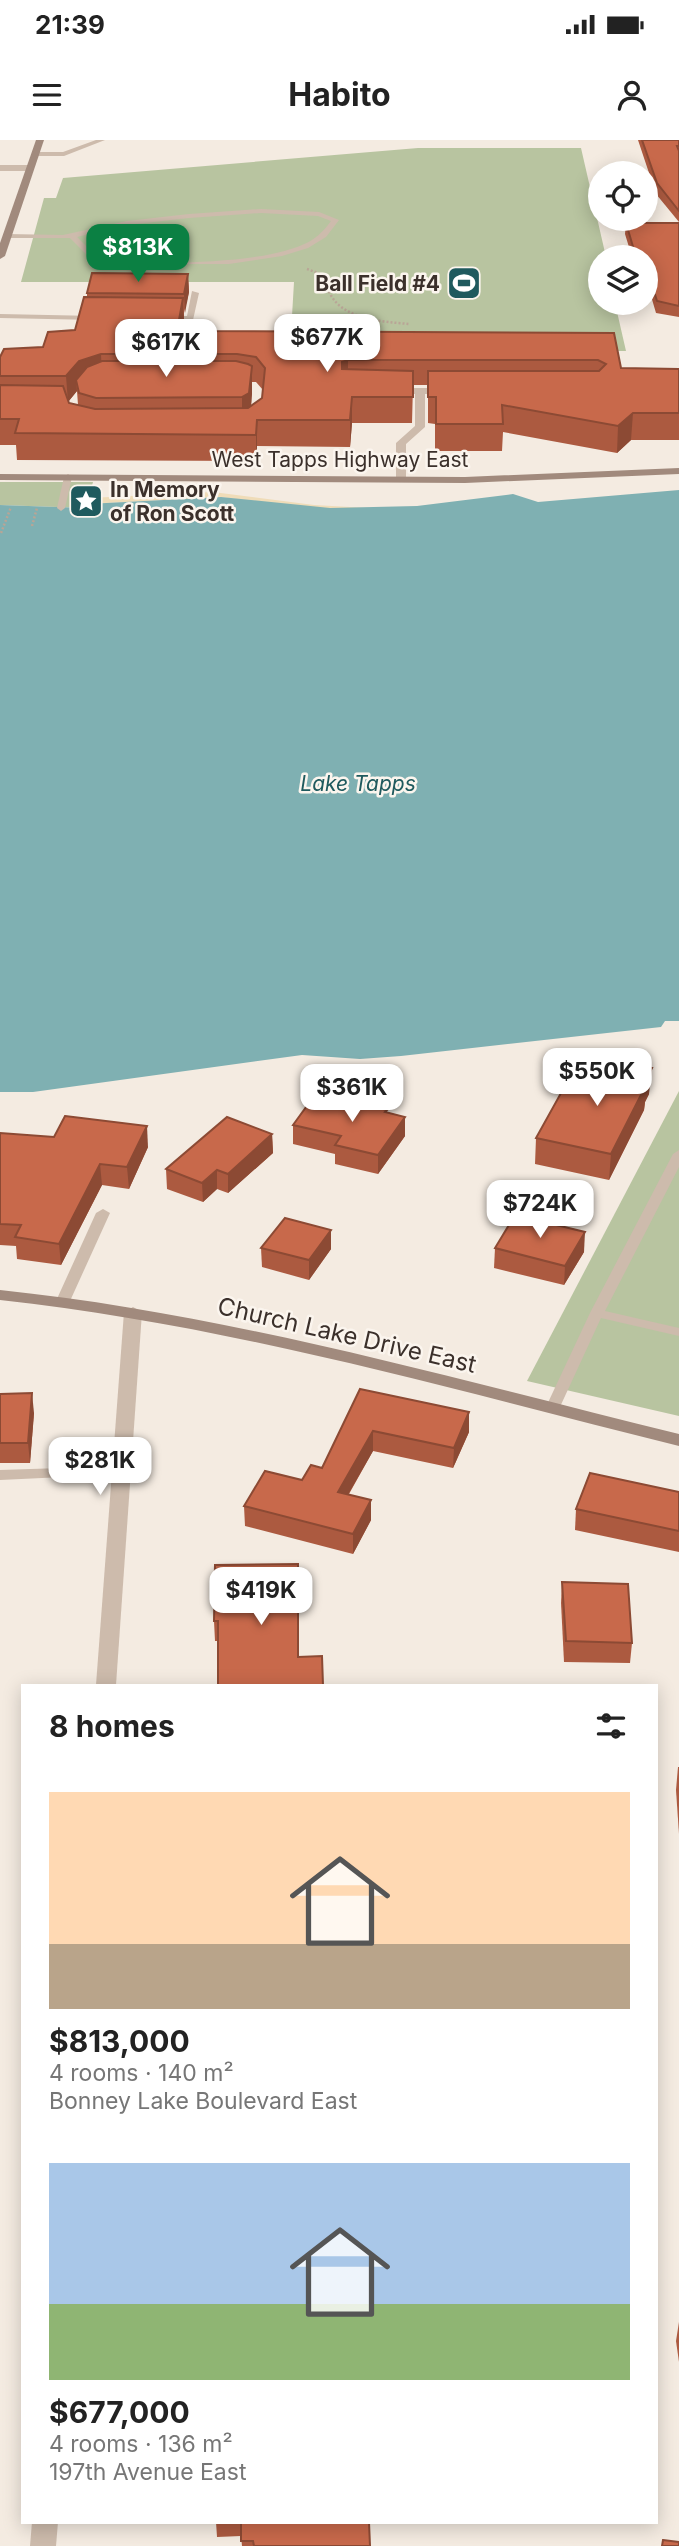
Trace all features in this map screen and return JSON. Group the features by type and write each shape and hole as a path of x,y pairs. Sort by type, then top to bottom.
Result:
{"street":[{"path":"0,255 40,140"},
{"path":"0,168 30,168"},
{"path":"372,391 461,391"},
{"path":"401,479 401,443 421,427 420,391"},
{"name":"West Tapps Highway East","path":"0,477 551,478 679,471"},
{"name":"Church Lake Drive East","path":"0,1295 133,1312 331,1354 679,1440"},
{"path":"106,1684 133,1312"},
{"path":"43,2546 45,2524"}],"lane":[{"path":"35,154 64,154 102,140"},
{"path":"7,236 72,236 106,226 190,215 281,212 321,215 335,220 331,229 312,242 262,258 236,263 109,261 88,253 72,236"},
{"path":"163,318 191,318 195,293"},
{"path":"0,316 107,318"},
{"path":"61,508 68,477"},
{"path":"552,1409 597,1313 679,1154"},
{"path":"63,1301 103,1213"},
{"path":"597,1313 679,1332"},
{"path":"0,1475 122,1471"}],"path":[{"path":"262,258 326,276 328,292 332,298 351,312 369,319 409,324"},
{"path":"1,533 11,507"},
{"path":"32,526 37,508"}],"green space":[{"path":"418,148 581,148 588,179 588,231 600,231 603,245 588,245 588,315 618,315 626,351 290,350 294,282 21,282 44,198 56,198 63,178"},
{"path":"0,482 93,482 86,508 0,505"},
{"path":"679,1091 679,1416 527,1381"}],"sand":[{"path":"213,492 314,505 368,508 309,508 221,497 87,504 89,498"}],"water":[{"name":"Lake Tapps","path":"679,490 679,1021 665,1021 661,1027 401,1056 360,1059 302,1055 33,1092 0,1092 0,505 86,508 87,504 221,497 330,508 417,506 513,494 538,502"}],"building":[{"path":"642,140 679,140 679,211 658,184 658,161 649,161"},
{"path":"658,223 679,223 679,306 658,301 658,245 633,245 628,231 658,231"},
{"path":"92,273 188,274 184,294 87,293"},
{"path":"84,297 183,298 177,331 614,333 621,368 679,369 679,413 633,413 618,426 502,405 503,424 436,424 436,397 428,397 428,371 599,371 606,364 598,360 348,360 342,362 342,369 413,371 413,397 352,397 350,420 257,420 256,435 15,433 19,419 0,419 0,385 63,386 69,403 95,409 248,408 262,398 265,368 256,357 237,354 101,354 79,361 66,376 0,376 0,357 4,349 43,347 48,332 75,330"},
{"path":"102,361 236,361 252,366 249,393 242,397 96,398 79,393 76,380 87,367"},
{"path":"604,1059 652,1068 611,1154 536,1138 566,1084 589,1088"},
{"path":"312,1099 337,1105 342,1099 405,1117 378,1155 335,1145 341,1136 293,1125"},
{"path":"65,1116 147,1126 127,1167 100,1164 59,1244 15,1237 21,1225 0,1224 0,1133 54,1137"},
{"path":"227,1117 272,1134 228,1174 217,1170 202,1183 166,1169"},
{"path":"515,1215 585,1232 565,1266 495,1248"},
{"path":"285,1218 331,1230 309,1260 261,1248"},
{"path":"360,1389 469,1412 454,1448 373,1431 338,1492 371,1500 353,1534 244,1506 265,1471 302,1480 311,1465 322,1468"},
{"path":"32,1393 28,1443 0,1443 0,1394"},
{"path":"590,1473 679,1492 679,1531 576,1509"},
{"path":"298,1564 298,1657 322,1656 323,1684 218,1684 218,1621 214,1621 215,1565"},
{"path":"562,1582 628,1584 632,1643 566,1641"},
{"path":"241,2524 369,2524 370,2546 254,2546 253,2541 241,2541"},
{"path":"663,2540 679,2542 679,2546 662,2546"}],"place":[{"name":"Ball Field #4","path":"464,283"},
{"name":"In Memory of Ron Scott","path":"86,501"}]}
